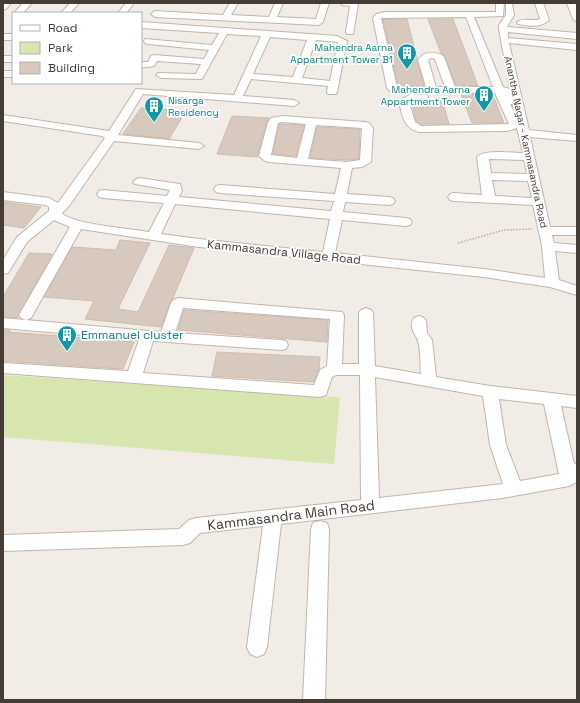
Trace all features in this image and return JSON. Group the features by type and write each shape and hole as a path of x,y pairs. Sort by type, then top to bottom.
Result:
{"street":[{"path":"3,7 7,3"},
{"path":"19,12 28,3"},
{"path":"67,12 75,3"},
{"path":"123,12 130,3"},
{"path":"161,3 155,14 145,26 145,40 215,48"},
{"path":"225,18 234,3"},
{"path":"272,20 279,3"},
{"path":"155,14 187,12 225,18 319,22 325,3"},
{"path":"345,3 354,4 350,32"},
{"path":"433,6 504,17 536,24 544,20 539,3"},
{"path":"571,3 577,19"},
{"path":"469,14 494,90 515,125 513,127 419,129 410,123 404,101 406,98 479,96 485,95 494,90"},
{"path":"518,102 511,101 506,91 399,91 392,88 377,18 385,15 469,14 504,17 577,36"},
{"path":"480,18 504,17 577,47"},
{"name":"Anantha Nagar - Kammasandra Road","path":"504,17 525,139 548,246 568,286"},
{"path":"145,26 343,41 333,88 296,81 247,76"},
{"path":"161,75 199,77 224,32"},
{"path":"237,99 266,35"},
{"path":"296,81 312,38"},
{"path":"432,90 423,60 425,57 429,56 440,57 451,90"},
{"path":"142,66 151,64 154,58 207,62"},
{"path":"3,270 22,240 65,203 111,137 140,91 138,84"},
{"path":"140,91 294,103"},
{"path":"3,118 105,133 111,137 120,139 199,146"},
{"path":"275,120 365,125 368,128 365,162 358,165 347,165 302,161 269,159 265,156 275,120"},
{"path":"302,161 312,121"},
{"path":"525,139 577,138"},
{"path":"525,139 577,146"},
{"path":"489,199 482,160 483,158 486,156 529,157"},
{"path":"328,257 347,165"},
{"path":"486,176 534,178"},
{"path":"139,182 176,187 176,190 153,237"},
{"path":"220,189 389,201"},
{"path":"103,194 406,222"},
{"name":"Kammasandra Village Road","path":"3,196 49,202 55,206 55,213 62,220 78,225 153,237 328,257 424,266 568,286"},
{"path":"454,197 539,202"},
{"path":"26,315 78,225"},
{"path":"545,231 577,231"},
{"path":"548,246 577,249"},
{"path":"166,337 178,303 337,314 334,369"},
{"path":"366,313 370,506"},
{"path":"419,321 420,334 425,340 429,381"},
{"path":"3,323 148,336 281,345"},
{"path":"132,378 148,336"},
{"path":"3,368 320,391 325,374 334,369 367,370 490,392 577,402"},
{"path":"490,392 498,445 514,489"},
{"path":"551,399 573,475"},
{"name":"Kammasandra Main Road","path":"3,543 183,537 196,526 514,489 573,475"},
{"path":"257,647 273,518"},
{"path":"314,700 320,529"}],"path":[{"path":"458,243 497,230 520,228"}],"green space":[{"path":"3,375 340,397 334,464 3,437"}],"building":[{"path":"383,19 407,19 424,86 398,86"},
{"path":"428,19 453,19 478,86 456,86 445,56 441,53"},
{"name":"Mahendra Aarna Appartment Tower","path":"461,94 481,94 483,99 494,98 504,123 472,123"},
{"name":"Mahendra Aarna Appartment Tower","path":"442,100 449,124 421,124 416,121 412,102"},
{"name":"Nisarga Residency","path":"141,108 186,111 169,139 123,134"},
{"path":"232,116 269,118 257,157 217,154"},
{"path":"279,124 304,125 296,156 273,154"},
{"path":"317,127 360,129 359,159 347,160 310,158"},
{"path":"3,202 41,207 24,228 3,225"},
{"path":"120,240 150,243 118,309 138,312 169,245 194,248 161,327 85,319 94,301 44,297 72,247 116,250"},
{"path":"29,253 52,254 17,318 3,317 3,297"},
{"path":"184,310 328,320 327,342 178,330"},
{"name":"Emmanuel cluster","path":"3,330 10,330 9,332 134,342 123,369 3,361"},
{"path":"217,352 320,357 319,369 314,382 212,376"}],"place":[{"name":"Mahendra Aarna Appartment Tower B1","path":"407,70"},
{"name":"Mahendra Aarna Appartment Tower","path":"484,112"},
{"name":"Nisarga Residency","path":"154,123"},
{"name":"Emmanuel cluster","path":"67,352"}]}
